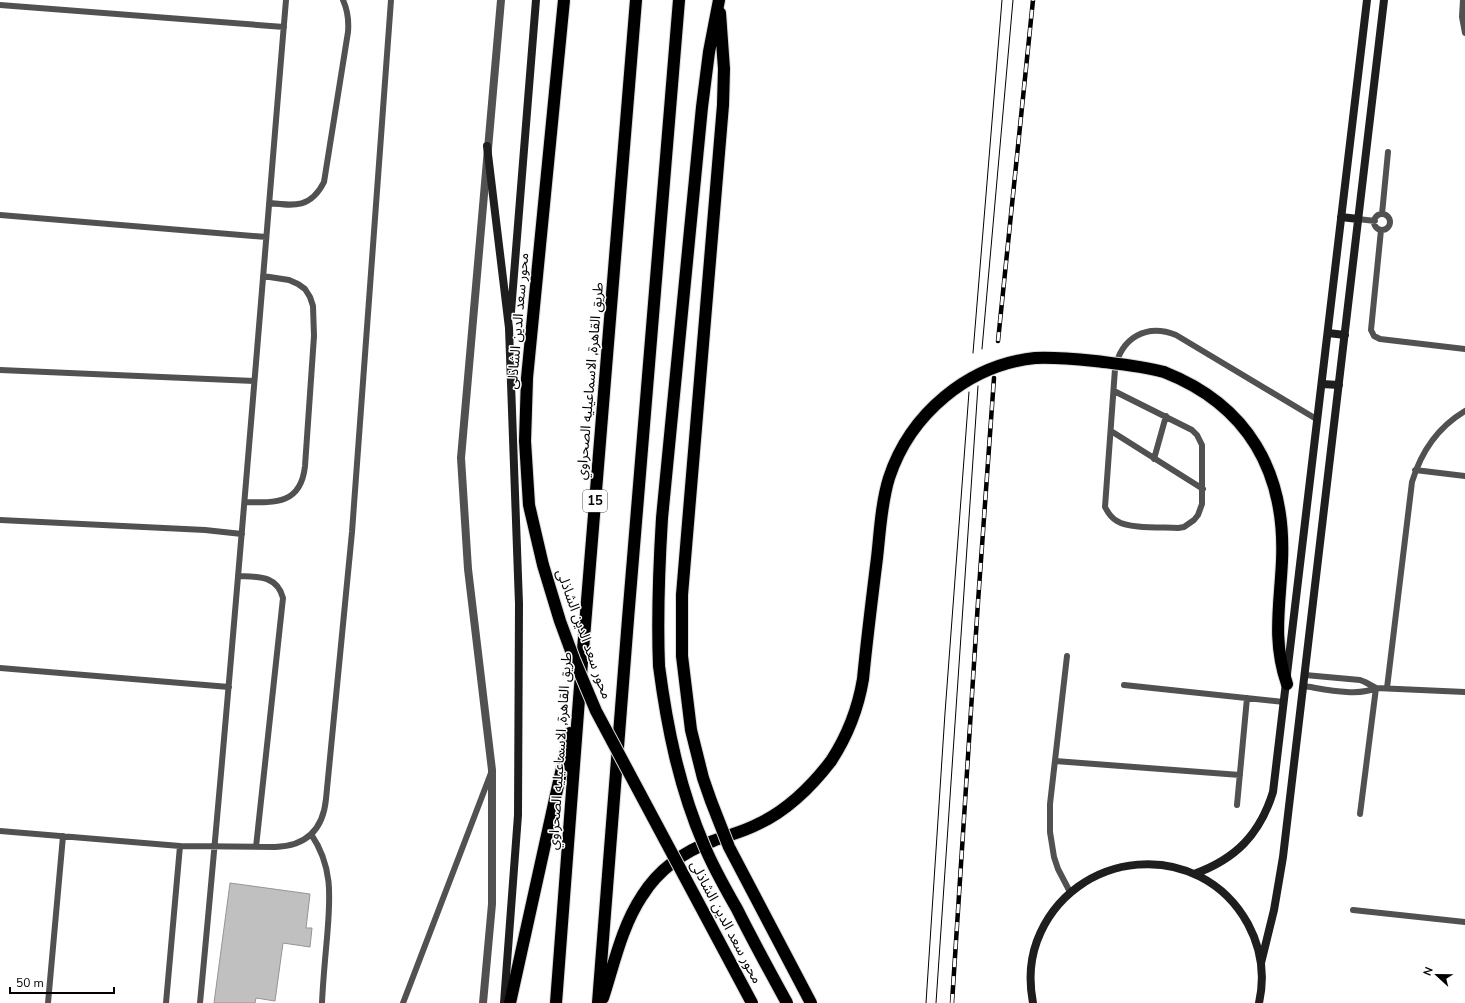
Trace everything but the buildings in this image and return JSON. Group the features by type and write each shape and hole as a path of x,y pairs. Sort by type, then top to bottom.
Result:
{"highway":[{"name":"محور سعد الدين الشاذلى","path":"564,0 527,378 525,441 529,505 543,565 560,621 596,711 752,1003"},
{"name":"طريق القاهرة, الاسماعيليه الصحراوي","path":"556,1003 579,699 636,0"},
{"path":"598,1003 679,0"},
{"name":"محور سعد الدين الشاذلى","path":"719,0 709,52 702,107 662,518 657,625 664,706 682,786 711,862 787,1003"},
{"path":"719,0 724,69 723,105 682,595 682,656 692,730 701,772 710,801 729,847 811,1003"},
{"path":"602,1003 628,922 642,895 661,872 673,862 698,847 742,832 776,814 792,803 806,790 820,776 831,761 849,730 860,696 885,495 896,461 913,429 925,415 938,402 966,381 999,366 1017,361 1046,358 1070,358 1129,365 1164,372 1197,387 1226,409 1250,436 1267,467 1278,502 1282,560 1277,632 1279,658 1287,684"},
{"path":"510,1003 554,799 579,699"}],"street":[{"path":"483,1003 492,904 492,770 468,569 461,458 487,146 501,0"},
{"path":"509,328 536,0"},
{"path":"1194,874 1222,862 1234,854 1250,838 1269,806 1273,792 1367,0"},
{"path":"1260,963 1271,923 1279,883 1304,686 1384,0"},
{"path":"487,146 509,328 519,604 518,807 504,1003"},
{"path":"1341,217 1358,219"},
{"path":"1328,333 1345,335"},
{"path":"1322,384 1339,385"},
{"path":"1287,684 1304,686"},
{"path":"1033,1003 1030,980 1032,963 1035,947 1049,917 1070,892 1098,874 1114,868 1146,864 1179,868 1194,874 1209,882 1222,892 1237,908 1251,931 1257,947 1262,979 1259,1003"}],"lane":[{"path":"200,1003 245,502 286,0"},
{"path":"269,203 291,205 308,202 315,197 324,182 348,32 349,21 343,0"},
{"path":"0,831 180,846 286,847 297,844 311,834 321,821 325,810 351,540 391,0"},
{"path":"1463,0 1462,17 1465,33"},
{"path":"0,5 284,27"},
{"path":"1382,214 1388,152"},
{"path":"1374,221 1377,216 1382,214"},
{"path":"1381,230 1388,226 1390,221 1387,216 1382,214"},
{"path":"0,215 266,237"},
{"path":"1358,219 1374,221"},
{"path":"1374,221 1377,228 1381,230"},
{"path":"1381,230 1371,330 1374,336 1380,339 1465,349"},
{"path":"245,502 268,503 287,499 295,493 300,485 304,476 305,466 314,336 313,306 305,289 298,284 289,280 263,276"},
{"path":"1114,391 1192,430 1200,439 1202,445 1203,498 1201,510 1194,520 1184,527 1178,528 1130,525 1118,522 1108,513 1105,506 1116,360 1120,352 1132,338 1149,331 1167,331 1176,334 1318,420"},
{"path":"0,370 254,381"},
{"path":"1387,688 1410,494 1415,470 1422,454 1432,439 1444,426 1465,411"},
{"path":"1154,458 1166,416"},
{"path":"1111,431 1202,489"},
{"path":"1415,470 1465,476"},
{"path":"0,520 205,530 242,534"},
{"path":"238,576 268,579 278,586 283,598 256,847"},
{"path":"1067,656 1050,804 1050,832 1051,844 1058,869 1070,892"},
{"path":"0,668 229,687"},
{"path":"1305,675 1360,680 1376,688"},
{"path":"1124,686 1284,702"},
{"path":"1304,686 1359,692 1365,692 1376,688 1387,688 1465,692"},
{"path":"1360,814 1376,688"},
{"path":"1237,805 1247,698"},
{"path":"1055,761 1240,775"},
{"path":"402,1003 492,770"},
{"path":"311,834 326,865 330,888 322,1003"},
{"path":"48,1003 63,836"},
{"path":"166,1003 180,846"},
{"path":"1353,910 1465,922"}],"tram line":[{"path":"973,353 1002,0"},
{"path":"982,349 1013,0"},
{"path":"936,1003 978,386"},
{"path":"926,1003 945,713 969,392"}],"railway":[{"path":"998,341 1033,0"},
{"path":"952,1003 994,378"}]}
